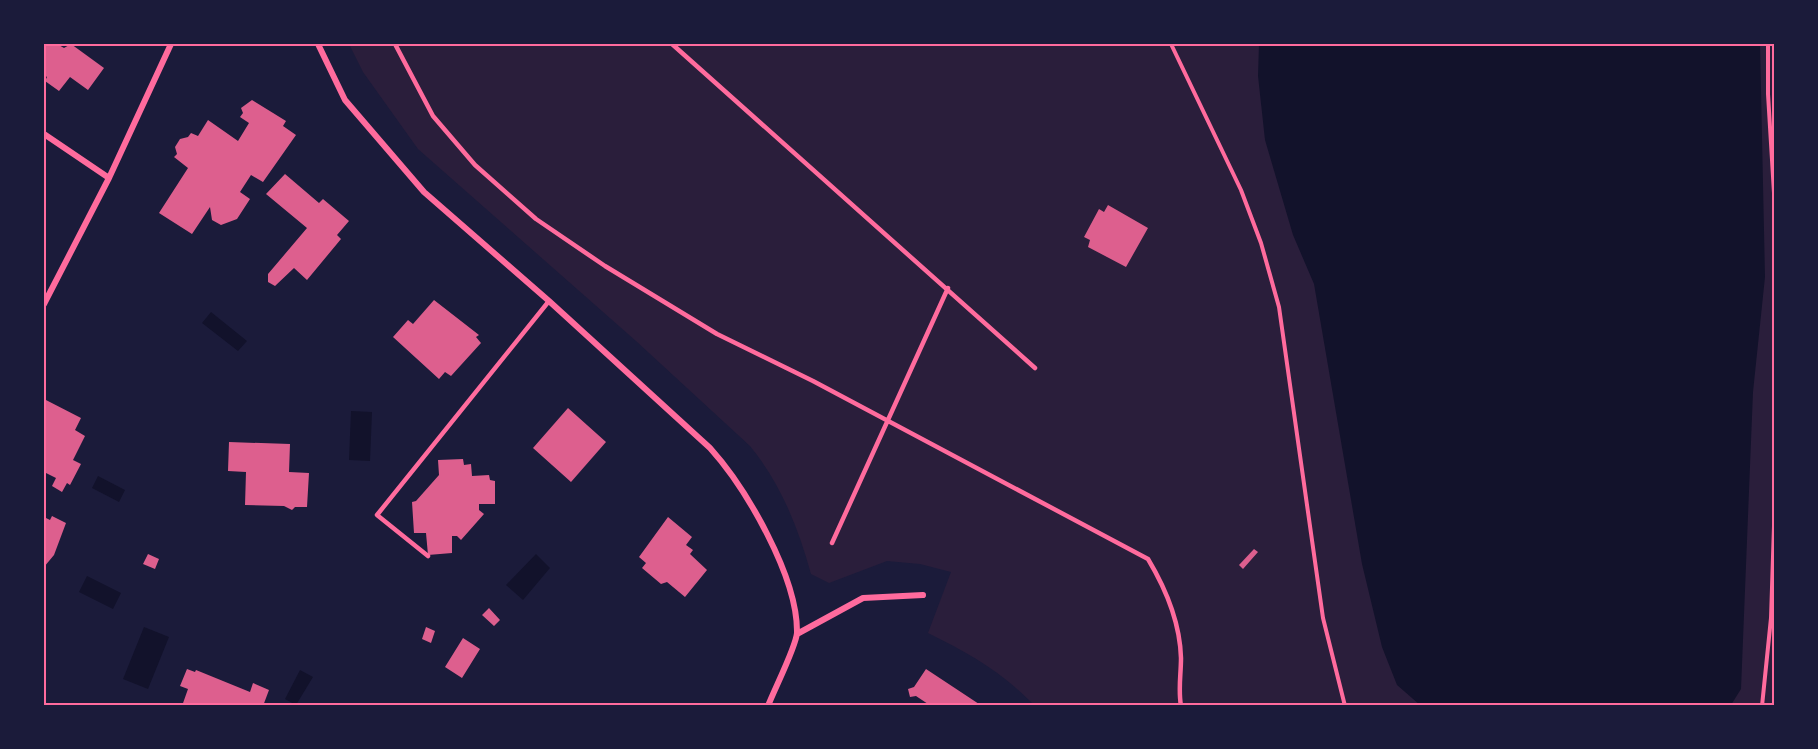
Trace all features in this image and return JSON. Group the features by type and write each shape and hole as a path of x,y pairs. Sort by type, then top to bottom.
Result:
{"street":[{"path":"44,304 109,178 171,44"},
{"path":"318,44 345,100 424,192 549,301 710,448 732,472 751,502 777,558 792,602 797,634 768,705"},
{"path":"44,134 109,178"},
{"path":"797,634 863,598 923,595"}],"lane":[{"path":"394,44 433,116 475,165 536,219 605,266 717,334 1148,559 1162,582 1176,623 1181,658 1178,688 1181,705"},
{"path":"672,44 1035,368"},
{"path":"832,543 948,288"},
{"path":"428,556 377,515 549,301"}],"path":[{"path":"1172,44 1262,243 1279,307 1323,618 1346,705"},
{"path":"1768,44 1768,94 1774,193"},
{"path":"1762,705 1771,618 1774,526"}],"shaded area":[{"path":"349,44 1774,44 1774,705 1034,705 1009,682 984,664 928,633 951,572 920,564 887,561 829,583 811,574 787,507 771,475 750,446 636,341 418,149 363,72"},
{"path":"1259,44 1760,44 1765,277 1753,392 1741,689 1731,705 1420,705 1397,685 1382,647 1362,564 1314,284 1293,235 1265,140 1258,76"},
{"path":"211,312 247,341 238,351 202,323"},
{"path":"351,411 372,412 370,461 349,460"},
{"path":"98,476 125,490 119,502 92,488"},
{"path":"536,554 550,568 523,600 506,585"},
{"path":"87,576 121,593 113,609 79,592"},
{"path":"144,627 169,637 148,689 123,679"},
{"path":"300,670 313,677 296,705 285,699"}],"building":[{"path":"44,44 57,44 64,48 71,44 104,68 88,90 70,77 59,91 45,81 47,77 44,75"},
{"path":"252,100 286,121 283,126 296,135 263,182 251,175 240,192 250,199 237,219 221,225 212,220 210,207 192,234 159,213 188,168 174,157 177,154 175,147 180,139 188,137 191,133 198,136 208,120 238,141 249,123 240,117 243,113 241,108"},
{"path":"285,174 319,203 323,199 349,221 337,235 341,239 307,280 294,268 275,286 268,282 268,274 307,228 266,194"},
{"path":"1108,205 1148,228 1126,267 1088,247 1090,240 1084,237 1099,209 1104,212"},
{"path":"434,300 479,335 476,337 481,343 451,376 445,372 439,379 393,337 408,320 413,324"},
{"path":"44,399 81,418 75,430 85,436 73,460 81,464 70,485 67,483 62,492 52,486 56,478 44,472"},
{"path":"568,408 606,442 571,482 533,448"},
{"path":"229,442 290,444 289,472 309,473 307,507 295,507 292,510 284,506 245,505 246,472 228,471"},
{"path":"463,459 464,465 471,464 472,476 489,475 490,480 495,481 495,504 479,504 479,510 484,514 461,540 457,536 452,536 452,553 428,555 426,533 414,533 412,502 416,501 439,475 438,460"},
{"path":"52,516 66,523 54,555 44,567 44,517 50,520"},
{"path":"668,517 692,537 686,545 693,550 690,554 707,570 685,597 667,582 661,584 642,568 646,563 639,557"},
{"path":"1254,549 1258,552 1243,569 1239,565"},
{"path":"148,554 159,559 155,569 143,564"},
{"path":"489,608 500,620 494,626 482,615"},
{"path":"426,627 435,631 431,643 422,639"},
{"path":"463,638 480,649 462,678 445,667"},
{"path":"187,669 195,672 196,670 250,692 253,683 269,690 263,706 182,706 188,689 180,686"},
{"path":"926,669 982,706 931,706 916,696 910,697 908,689 914,687"}]}
